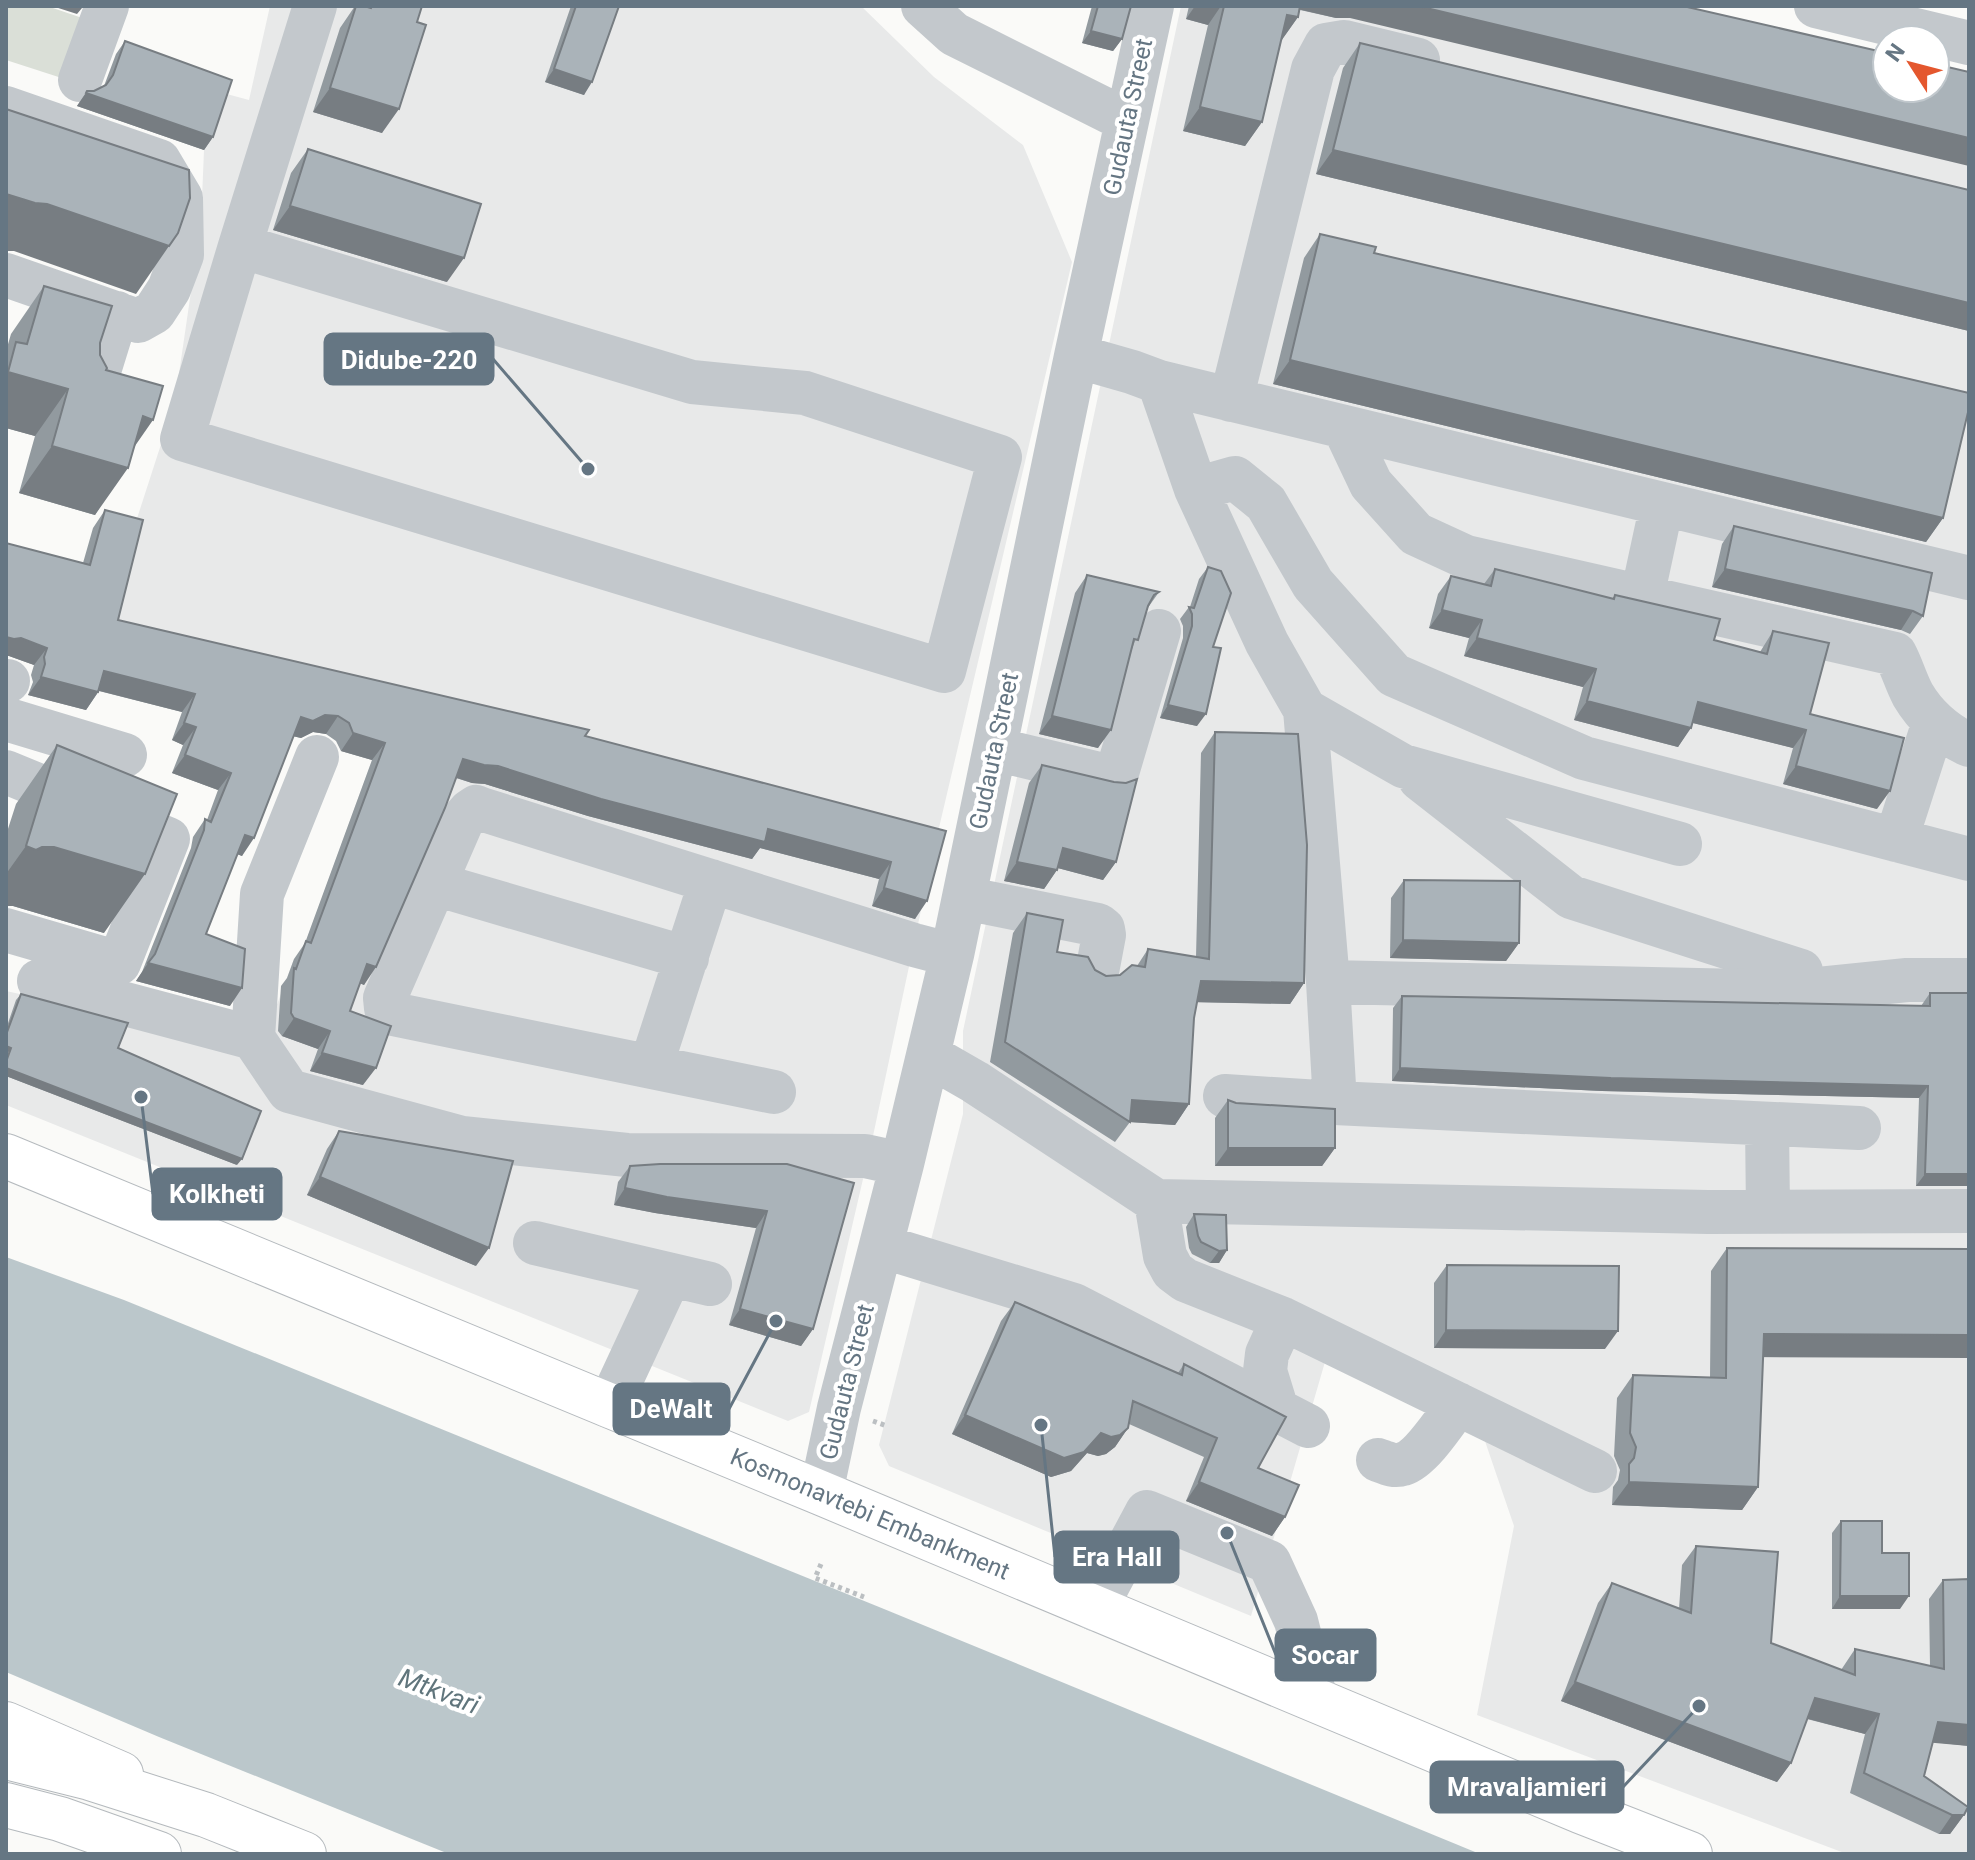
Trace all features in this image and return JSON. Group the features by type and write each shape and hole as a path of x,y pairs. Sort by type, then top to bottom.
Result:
{"main road":[{"name":"Kosmonavtebi Embankment","path":"6,1156 1690,1854"},
{"path":"6,1724 206,1815 304,1854"},
{"path":"6,1757 90,1778 206,1815"},
{"path":"6,1805 60,1819 159,1854"}],"street":[{"path":"80,80 107,6"},
{"path":"240,246 692,382 805,393 1000,457 944,671 182,439 240,246 288,146 315,6"},
{"path":"923,6 954,34 1126,120"},
{"name":"Gudauta Street","path":"821,1493 839,1408 952,955 1152,6"},
{"path":"1816,6 1969,43"},
{"path":"1231,400 1313,69 1326,45 1344,42 1450,68"},
{"path":"6,108 159,161 181,198 182,255 169,289 154,312 138,321 6,275"},
{"path":"91,397 117,313"},
{"path":"1076,356 1231,400 1969,578"},
{"path":"1159,382 1196,489 1267,643 1305,710 1335,1103"},
{"path":"1344,427 1371,484 1416,534 1466,557 1895,654 1913,695 1952,734 1896,840"},
{"path":"1196,489 1235,478 1266,503 1313,584 1394,675 1584,758 1969,859"},
{"path":"1642,597 1662,504"},
{"path":"995,749 1113,776 1117,773 1159,631"},
{"path":"7,693 125,755"},
{"path":"1305,710 1403,766 1571,897 1801,971"},
{"path":"317,757 262,894 253,1038 289,1091 462,1138 627,1155 865,1156 902,1164"},
{"path":"1403,766 1680,844"},
{"path":"6,772 168,839 119,963 6,930"},
{"path":"774,1092 393,1014 386,1008 385,998 463,819 470,811 476,807 952,955"},
{"path":"651,1066 711,881"},
{"path":"435,884 687,958"},
{"path":"964,898 1098,925 1104,935 1097,972"},
{"path":"1328,982 1789,992 1907,980 1969,980"},
{"path":"39,981 253,1038"},
{"path":"928,1055 975,1082 1156,1201 1768,1212 1969,1211"},
{"path":"1225,1096 1859,1128"},
{"path":"1767,1124 1768,1212"},
{"path":"1156,1201 1165,1256 1173,1271 1185,1280 1283,1319 1595,1471"},
{"path":"535,1243 690,1280 609,1406"},
{"path":"881,1246 1074,1305 1293,1418 1265,1371 1267,1354 1283,1319"},
{"path":"1378,1460 1390,1465 1404,1464 1421,1451 1458,1404"},
{"path":"1095,1609 1147,1512 1224,1542 1269,1562 1296,1621 1316,1700"},
{"path":"60,1819 99,1854"}],"path":[{"path":"821,1564 815,1578 864,1597"}],"shaded area":[{"path":"6,6 47,6 94,22 74,82 6,60"},
{"path":"270,6 861,6 934,77 1023,145 1072,262 934,849 873,1136 809,1412 788,1421 6,1105 6,991 260,1050 294,959 299,961 376,749 105,638 131,537 175,401 201,223 204,150 223,93 249,100"},
{"path":"1181,6 1637,6 1871,83 1871,104 1951,104 1951,86 1969,83 1969,1854 1847,1854 1477,1715 1514,1526 1474,1409 1334,1331 1251,1616 889,1466 879,1445 963,1114 963,1031"}],"water":[{"name":"Mtkvari","path":"6,1257 124,1300 1480,1854 449,1854 159,1737 6,1672"}],"building":[{"path":"356,6 422,6 417,22 426,25 399,109 330,88"},
{"path":"576,6 619,6 592,82 554,69"},
{"path":"1098,6 1131,6 1122,39 1091,31"},
{"path":"1224,6 1300,6 1298,17 1287,15 1262,122 1200,107"},
{"path":"1418,6 1683,6 1871,49 1871,104 1951,104 1951,68 1969,72 1969,138"},
{"path":"125,41 232,80 213,137 86,93 106,85 113,75"},
{"path":"1360,43 1969,190 1969,303 1333,150"},
{"path":"6,109 189,170 190,198 178,233 169,246 47,204 6,194"},
{"path":"308,149 481,204 464,258 290,206"},
{"path":"1320,234 1376,247 1374,253 1969,393 1969,408 1943,518 1290,360"},
{"path":"44,286 112,306 100,343 100,355 106,370 163,386 153,420 143,416 128,468 52,446 68,389 8,372 16,342 27,344"},
{"path":"105,510 143,520 118,620 589,730 585,736 946,831 927,901 884,888 891,862 768,829 765,842 601,799 498,766 463,759 376,967 367,964 350,1011 391,1026 376,1068 322,1053 330,1031 294,1018 291,1013 294,968 306,941 311,943 385,743 353,733 349,723 338,716 325,715 313,721 301,717 254,838 245,835 206,934 245,949 242,988 148,963 155,954 204,830 205,819 211,822 231,773 185,755 196,727 184,723 195,694 104,671 98,692 41,677 47,648 21,638 6,637 6,543 90,565"},
{"path":"1734,526 1932,573 1923,616 1913,611 1725,569"},
{"path":"1208,567 1221,571 1231,593 1213,647 1221,648 1206,714 1168,705 1192,626 1189,607 1194,608"},
{"path":"1495,569 1614,599 1615,595 1720,619 1714,640 1767,654 1773,631 1829,643 1810,714 1904,738 1890,791 1796,766 1806,730 1698,702 1691,728 1587,701 1596,669 1477,638 1482,620 1442,610 1451,576 1491,586"},
{"path":"1087,575 1159,592 1148,606 1138,640 1134,639 1111,730 1052,716"},
{"path":"1215,732 1298,734 1307,845 1304,983 1201,981 1194,1018 1189,1104 1132,1100 1130,1122 1005,1042 1027,913 1063,920 1057,952 1088,957 1095,970 1106,976 1120,975 1132,965 1145,967 1148,949 1209,959"},
{"path":"57,745 177,794 145,874 54,847 36,850 26,846"},
{"path":"1042,765 1114,782 1126,783 1137,779 1116,862 1063,848 1057,870 1017,862"},
{"path":"1404,880 1520,881 1519,943 1403,940"},
{"path":"1930,993 1969,993 1969,1174 1925,1174 1928,1086 1611,1078 1400,1068 1402,996 1930,1006"},
{"path":"21,994 128,1023 118,1048 261,1111 242,1159 6,1068 11,1048 6,1046 6,1035"},
{"path":"1228,1100 1335,1109 1335,1148 1228,1148"},
{"path":"339,1131 513,1161 489,1248 320,1177"},
{"path":"787,1164 854,1183 813,1329 740,1309 767,1211 625,1188 630,1166"},
{"path":"1194,1214 1226,1215 1227,1250 1219,1251 1201,1242"},
{"path":"1727,1248 1969,1249 1969,1335 1764,1334 1758,1487 1629,1482 1629,1464 1636,1447 1630,1433 1633,1375 1726,1378"},
{"path":"1447,1265 1619,1266 1618,1331 1446,1330"},
{"path":"1015,1302 1182,1375 1184,1364 1286,1417 1258,1468 1299,1485 1285,1517 1199,1482 1217,1438 1133,1401 1128,1428 1120,1435 1111,1437 1101,1433 1084,1452 1064,1458 965,1415"},
{"path":"1841,1521 1882,1521 1882,1553 1909,1553 1909,1596 1840,1596"},
{"path":"1696,1546 1778,1552 1771,1643 1855,1675 1855,1649 1944,1669 1943,1580 1969,1579 1969,1725 1938,1722 1924,1776 1968,1807 1964,1815 1952,1815 1864,1773 1879,1714 1815,1698 1791,1763 1575,1682 1612,1583 1691,1613"}],"place":[{"name":"Didube-220","path":"588,469"},
{"name":"Kolkheti","path":"141,1097"},
{"name":"DeWalt","path":"776,1321"},
{"name":"Era Hall","path":"1041,1425"},
{"name":"Socar","path":"1227,1533"},
{"name":"Mravaljamieri","path":"1699,1706"}]}
